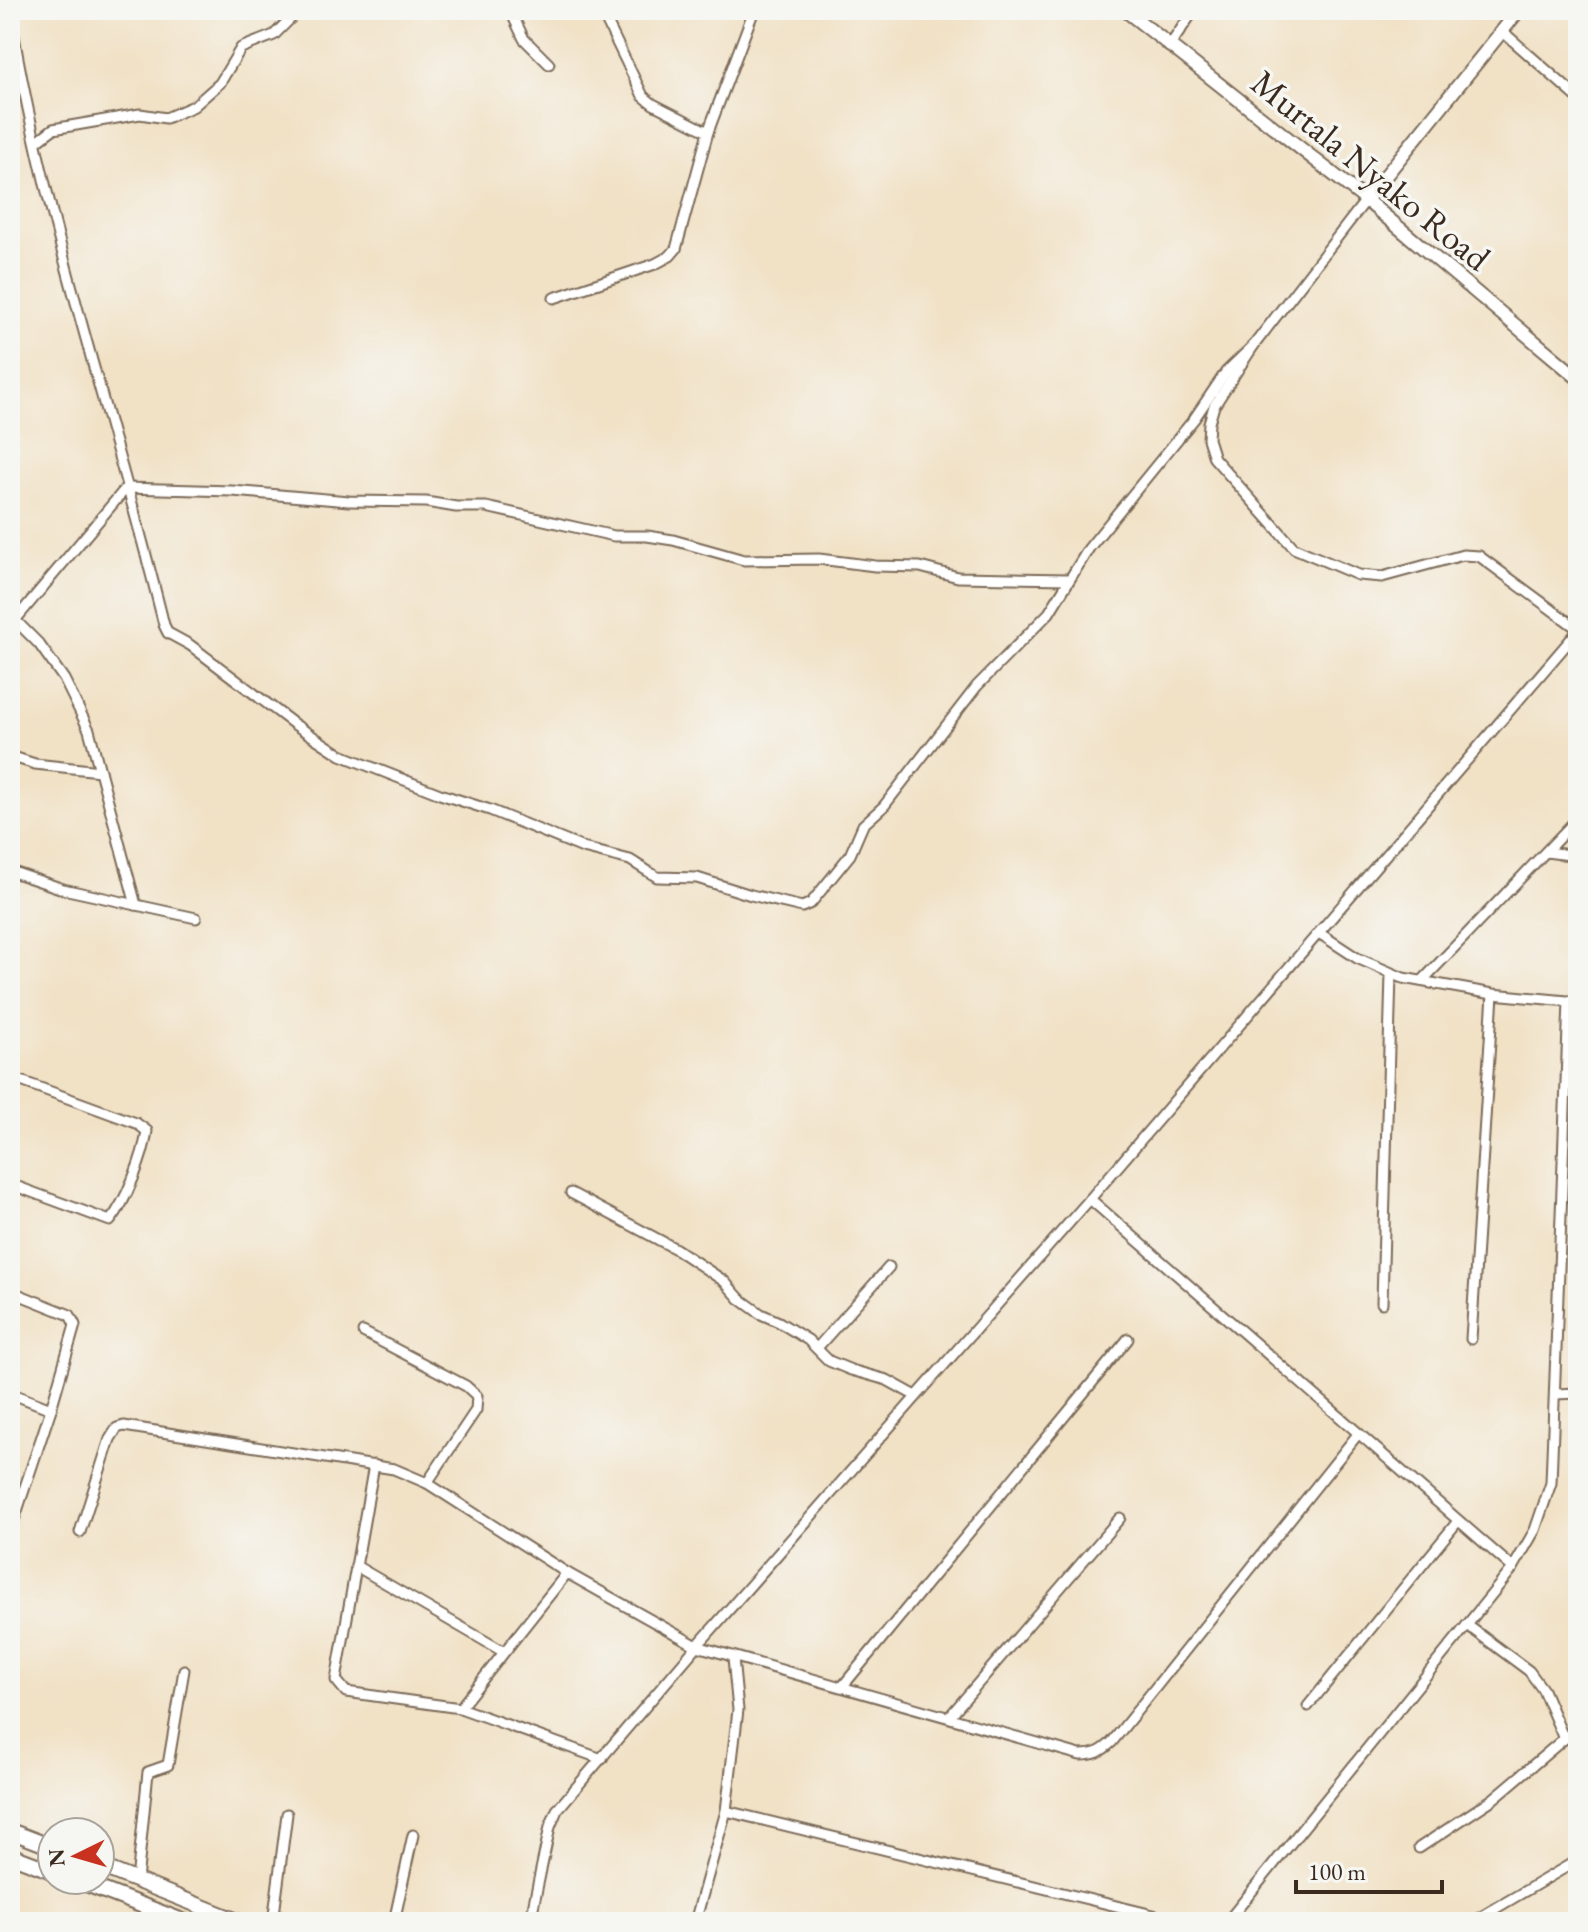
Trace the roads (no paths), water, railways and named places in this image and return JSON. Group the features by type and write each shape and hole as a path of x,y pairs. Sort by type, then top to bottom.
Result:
{"main road":[{"path":"10,1831 36,1841"},
{"path":"10,1855 36,1865"},
{"path":"116,1872 240,1922"},
{"path":"116,1895 185,1922"}],"street":[{"path":"36,142 53,129 140,114 166,118 194,106 220,83 241,48 274,35 299,10"},
{"path":"510,10 521,35 549,64"},
{"path":"601,10 643,96 708,132"},
{"path":"554,298 655,264 676,249 708,132 754,10"},
{"name":"Murtala Nyako Road","path":"1125,10 1366,200 1578,378"},
{"path":"1169,47 1194,10"},
{"path":"530,1922 550,1827 557,1810 1090,1199 1578,630 1479,556 1463,555 1382,577 1367,577 1329,565 1294,548 1214,458 1208,439 1214,406 1254,345 1519,10"},
{"path":"10,12 19,67 59,239 168,633 190,645 294,724 341,755 583,848 630,860 657,877 697,878 802,907 811,903 850,855 863,825 884,806 977,686 1049,613 1089,548 1194,419 1226,372 1254,345"},
{"path":"1502,31 1578,98"},
{"path":"126,488 232,491 349,501 486,507 614,536 673,540 744,560 819,559 875,566 920,567 958,577 1069,579"},
{"path":"126,488 13,617 39,644 68,685 89,730 136,905"},
{"path":"10,756 35,764 100,771"},
{"path":"1422,981 1578,818"},
{"path":"1546,852 1578,856"},
{"path":"10,871 63,889 196,918"},
{"path":"1227,1922 1513,1568 1535,1530 1551,1483 1573,1001 1493,994 1391,974 1357,958 1319,933"},
{"path":"1382,1303 1391,974"},
{"path":"1471,1339 1493,994"},
{"path":"10,1077 136,1123 147,1131 120,1209 110,1221 10,1184"},
{"path":"571,1193 676,1249 724,1281 740,1299 761,1314 788,1327 817,1348 829,1361 887,1380 916,1396"},
{"path":"1090,1199 1513,1568"},
{"path":"817,1348 889,1267"},
{"path":"10,1291 70,1315 75,1325 51,1409 14,1505 10,1532"},
{"path":"363,1332 466,1386 477,1396 476,1410 427,1483"},
{"path":"842,1687 1128,1339"},
{"path":"10,1393 51,1409"},
{"path":"1555,1394 1578,1393"},
{"path":"80,1532 110,1439 113,1432 124,1426 394,1469 427,1483 567,1573 697,1646 1080,1755 1101,1752 1358,1434"},
{"path":"374,1465 336,1680 346,1692 460,1708 602,1759"},
{"path":"950,1716 1120,1518"},
{"path":"1308,1706 1458,1521"},
{"path":"356,1566 504,1652"},
{"path":"460,1708 567,1573"},
{"path":"1467,1625 1537,1680 1564,1739"},
{"path":"695,1922 726,1811 738,1710 733,1658"},
{"path":"137,1881 148,1772 168,1765 184,1670"},
{"path":"1419,1848 1493,1799 1578,1727"},
{"path":"726,1811 1180,1922"},
{"path":"273,1922 287,1814"},
{"path":"394,1922 413,1835"},
{"path":"1474,1921 1578,1860"}]}
